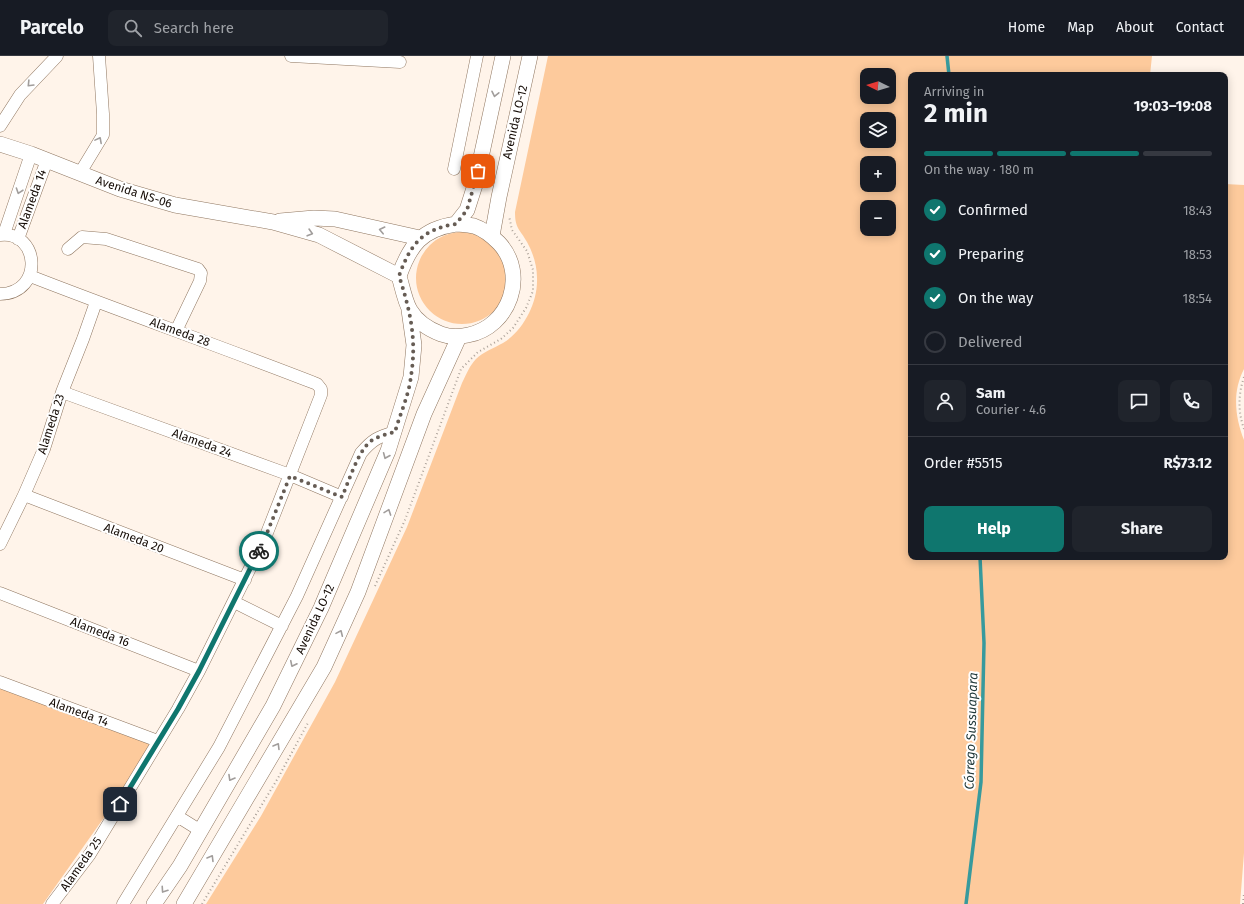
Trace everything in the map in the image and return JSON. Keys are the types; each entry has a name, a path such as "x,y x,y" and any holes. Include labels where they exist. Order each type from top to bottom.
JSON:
{"street":[{"path":"0,126 20,95 57,56"},
{"path":"80,173 103,135 99,56"},
{"path":"291,56 400,62"},
{"path":"454,169 477,56"},
{"name":"Avenida LO-12","path":"456,224 467,210 475,184 503,56"},
{"name":"Avenida LO-12","path":"492,236 499,197 530,56"},
{"name":"Avenida NS-06","path":"0,144 31,154 120,189 175,205 273,222 319,235 399,276"},
{"name":"Alameda 14","path":"2,235 31,154"},
{"name":"Alameda 14","path":"18,239 47,160"},
{"name":"Avenida NS-06","path":"273,222 314,218 335,219 420,238"},
{"path":"456,224 475,226 492,236 504,248 511,264 513,281 511,298 503,313 491,325 476,333 459,336 444,335 430,330 419,321 410,310 399,276 410,249 420,238 443,226 456,224"},
{"path":"0,294 10,293 19,289 30,276 32,264 30,254 25,245 18,239 2,235"},
{"path":"68,249 82,237 106,239 198,269 201,273 200,281 176,331"},
{"name":"Alameda 28","path":"30,276 317,384 321,388 321,395"},
{"name":"Alameda 23","path":"0,544 24,496 44,449 62,392 96,302"},
{"name":"Avenida LO-12","path":"154,904 180,866 273,706 321,608 395,432 411,377 414,345 410,310"},
{"path":"184,904 324,667 358,592 424,414 459,336"},
{"name":"Alameda 24","path":"62,392 290,476 342,497"},
{"name":"Alameda 25","path":"52,904 90,854 178,709 199,671 265,538 321,395"},
{"path":"123,904 219,747 298,596 362,453 371,442 395,432"},
{"name":"Alameda 20","path":"24,496 245,580"},
{"name":"Alameda 16","path":"0,593 199,671"},
{"path":"234,602 282,626"},
{"name":"Alameda 14","path":"0,682 158,741"},
{"path":"177,816 201,831"}],"path":[{"path":"1244,377 1239,395 1240,418 1244,429"},
{"path":"1243,904 1244,894"}],"shaded area":[{"path":"548,56 1152,56 1150,72 908,72 908,560 1228,560 1228,184 1244,185 1244,369 1240,378 1236,396 1237,413 1244,440 1244,853 1240,904 206,904 261,816 335,682 407,527 468,370 474,361 485,352 511,337 528,315 537,287 536,268 531,250 517,226 515,212"},
{"path":"453,232 471,232 488,239 501,252 508,269 508,287 501,304 488,317 471,324 453,324 436,317 423,304 416,287 416,269 423,252 436,239"},
{"path":"0,682 158,741 43,904 0,904"}],"waterway":[{"name":"Córrego Sussuapara","path":"947,56 949,72"},
{"name":"Córrego Sussuapara","path":"966,904 981,782 984,643 980,560"}],"way so far":[{"path":"259,551 290,476 342,497 362,453 371,442 395,432 411,377 414,345 410,310 399,276 410,249 420,238 443,226 456,224 467,210 478,171"}],"route":[{"path":"120,804 178,709 199,671 259,551"}]}
